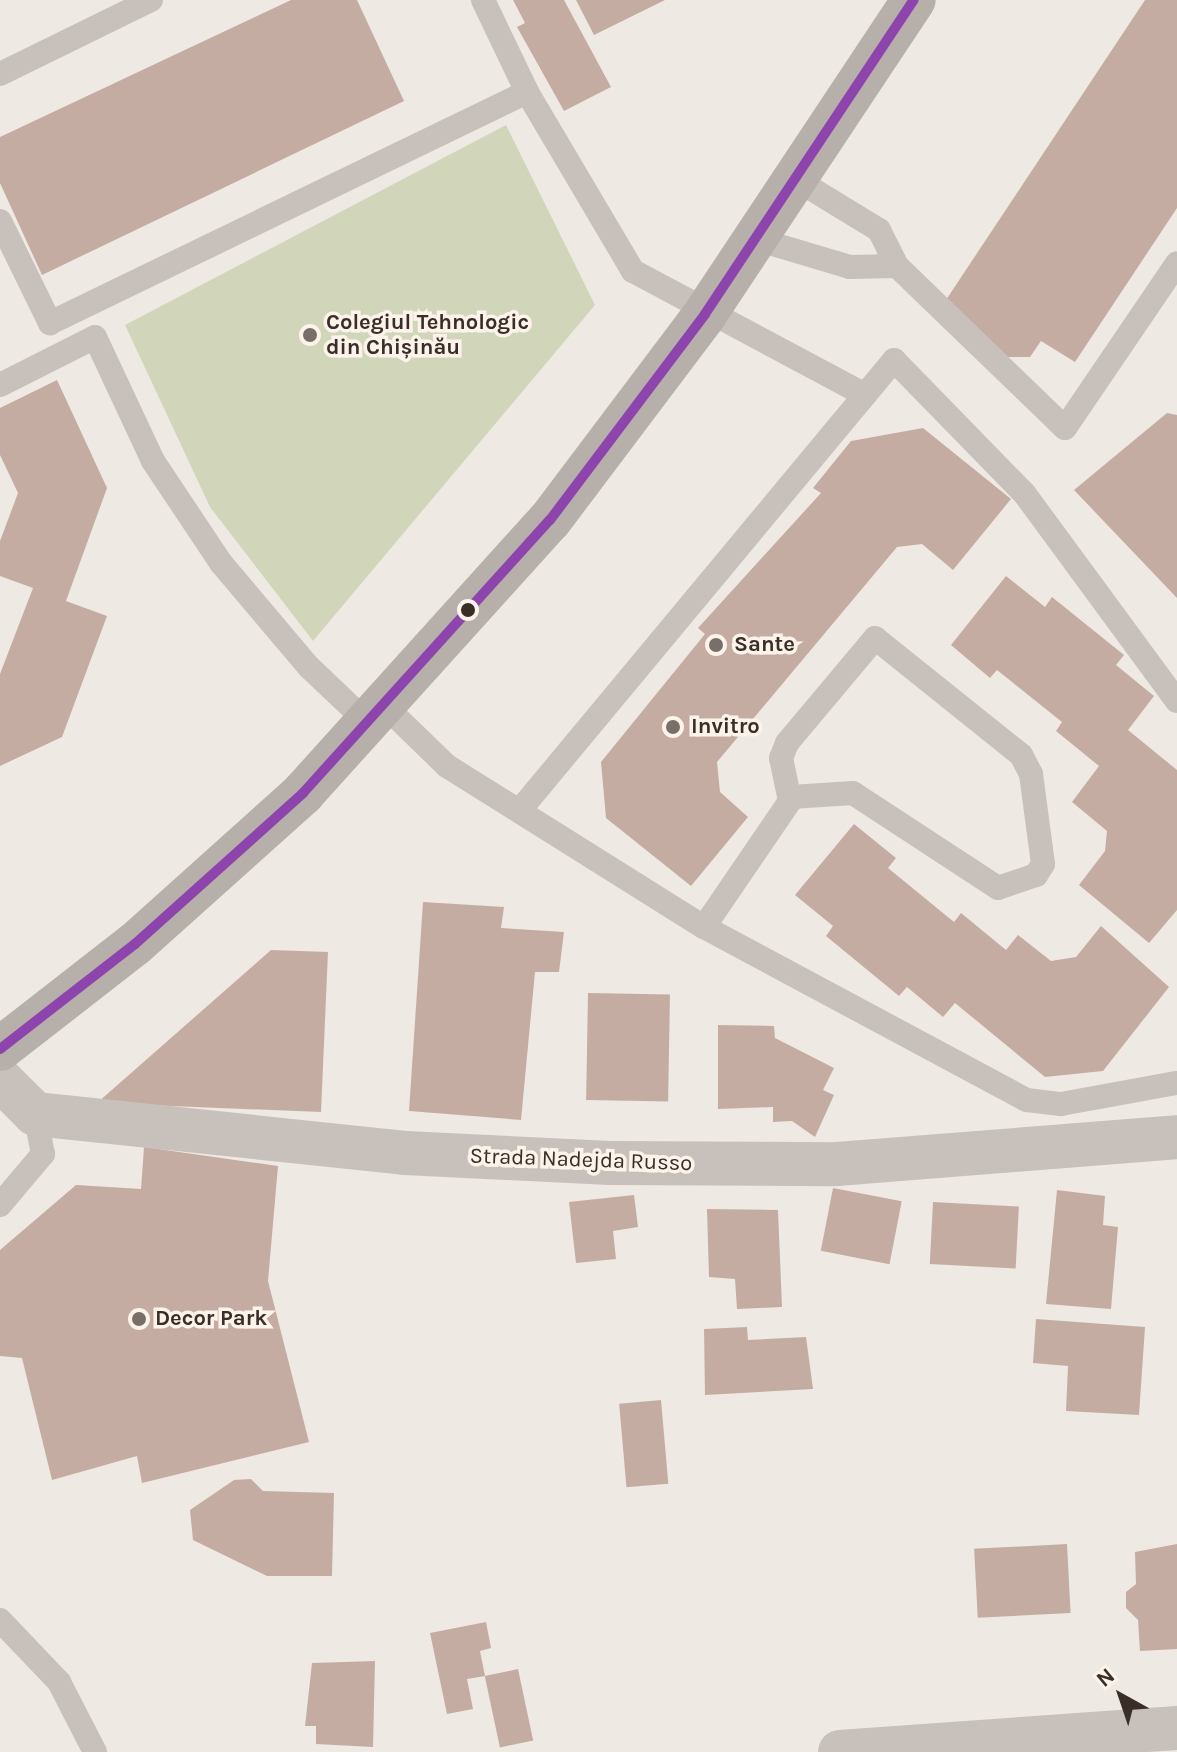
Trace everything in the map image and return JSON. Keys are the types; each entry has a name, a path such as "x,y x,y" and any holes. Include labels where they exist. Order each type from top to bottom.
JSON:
{"main road":[{"path":"0,1049 135,944 377,715 550,520 705,314 914,0"}],"street":[{"path":"0,1079 35,1114"},
{"name":"Strada Nadejda Russo","path":"35,1114 405,1153 610,1163 837,1164 1177,1137"},
{"path":"840,1752 1177,1728"}],"lane":[{"path":"0,74 151,0"},
{"path":"483,0 527,92 633,271 705,314 865,395"},
{"path":"0,221 50,323 527,92"},
{"path":"797,180 879,230 897,266 1065,428 1177,263"},
{"path":"756,239 850,267 897,266"},
{"path":"0,385 95,337 153,461 221,563 309,667 447,766 704,927 1027,1100 1061,1104 1177,1083"},
{"path":"520,810 894,360 1024,493 1177,701"},
{"path":"704,927 791,797 781,758 787,743 879,638 1021,755 1031,774 1043,864 1036,875 998,888 853,793 791,797"},
{"path":"0,1205 43,1154 35,1114"},
{"path":"0,1620 59,1682 95,1752"}],"green space":[{"path":"506,125 595,305 313,641 210,507 125,325"}],"building":[{"path":"291,0 357,0 404,101 42,275 0,183 0,137"},
{"path":"513,0 564,0 611,87 564,111 517,27 525,23"},
{"path":"576,0 665,0 594,35"},
{"path":"1145,0 1177,0 1177,208 1075,362 1041,341 1030,357 1008,357 938,312"},
{"path":"57,380 107,488 66,601 107,616 62,737 0,766 0,674 33,588 0,576 0,541 18,493 0,455 0,408"},
{"path":"1167,413 1177,415 1177,598 1074,490"},
{"path":"923,428 1011,499 953,570 922,544 897,547 717,762 720,792 748,817 691,886 606,818 601,762 705,634 698,628 821,493 813,488 851,441"},
{"path":"1006,576 1045,607 1052,597 1124,655 1116,665 1154,696 1128,730 1177,770 1177,910 1149,943 1079,885 1105,851 1107,831 1072,802 1099,766 1056,731 1062,722 997,670 990,678 951,645"},
{"path":"854,824 896,858 888,868 954,922 961,913 1006,950 1018,935 1051,961 1076,957 1101,926 1169,987 1103,1071 1045,1077 955,1003 943,1017 907,987 899,996 826,936 833,926 795,895"},
{"path":"423,902 504,907 501,928 564,932 559,972 535,972 521,1120 409,1111"},
{"path":"271,950 328,952 321,1112 97,1103"},
{"path":"588,993 670,994 668,1101 586,1100"},
{"path":"718,1025 774,1026 775,1038 834,1068 823,1090 834,1095 815,1137 792,1121 773,1122 773,1107 718,1109"},
{"name":"Decor Park","path":"144,1147 278,1166 268,1281 309,1442 142,1483 137,1456 52,1480 22,1358 0,1356 0,1250 76,1185 141,1189"},
{"path":"833,1188 902,1201 890,1264 821,1251"},
{"path":"1057,1190 1105,1196 1103,1225 1118,1227 1111,1309 1046,1304"},
{"path":"634,1195 638,1227 613,1231 616,1259 576,1263 569,1202"},
{"path":"933,1202 1019,1207 1016,1268 930,1264"},
{"path":"707,1209 778,1210 782,1307 737,1309 735,1279 709,1277"},
{"path":"1036,1319 1145,1327 1139,1415 1066,1411 1068,1366 1033,1363"},
{"path":"747,1327 748,1340 806,1337 813,1389 705,1395 704,1329"},
{"path":"661,1400 668,1484 626,1487 619,1404"},
{"path":"251,1479 263,1491 334,1493 332,1576 267,1576 193,1540 190,1510 234,1480"},
{"path":"1067,1544 1071,1613 978,1618 974,1549"},
{"path":"1177,1544 1177,1649 1140,1651 1138,1620 1126,1608 1126,1592 1136,1584 1135,1552"},
{"path":"486,1622 491,1648 480,1651 485,1676 467,1679 473,1709 447,1714 430,1633"},
{"path":"375,1661 373,1747 316,1744 316,1726 305,1726 312,1663"},
{"path":"518,1669 533,1740 500,1747 485,1676"}],"transit line":[{"path":"0,1049 135,944 303,793 550,520 705,314 914,0"}],"place":[{"name":"Colegiul Tehnologic din Chișinău","path":"310,335"},
{"name":"Sante","path":"716,645"},
{"name":"Invitro","path":"673,727"},
{"name":"Decor Park","path":"139,1319"}]}
